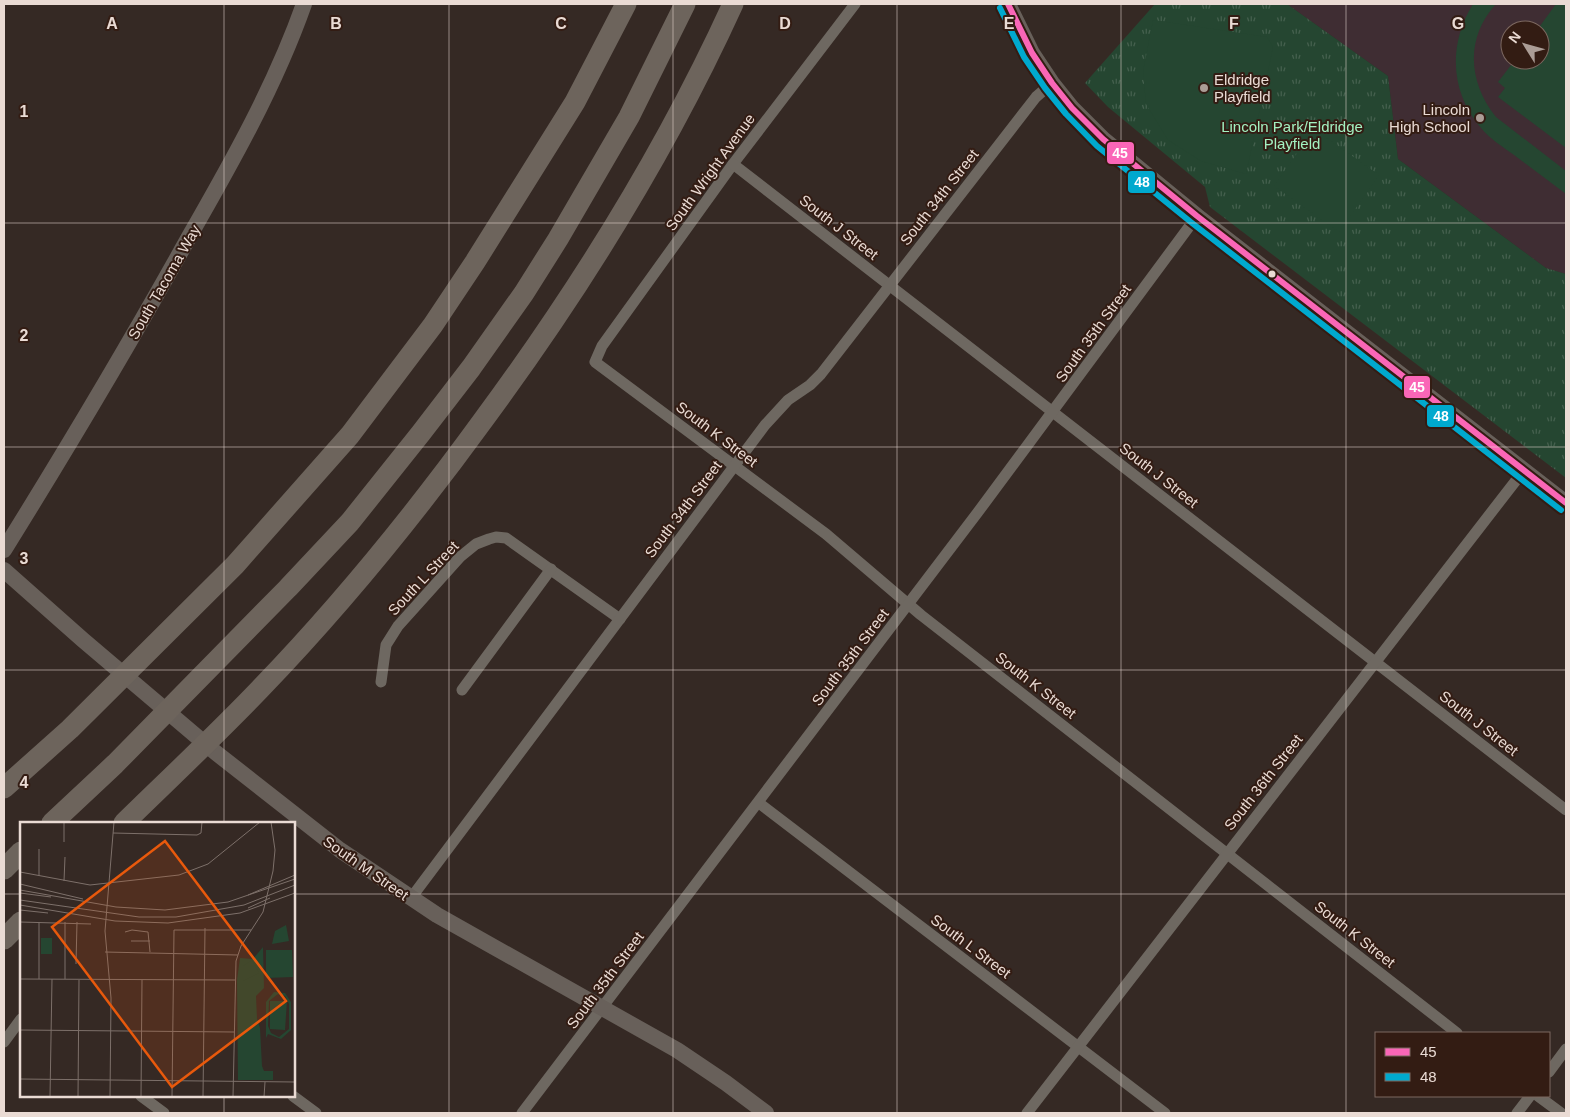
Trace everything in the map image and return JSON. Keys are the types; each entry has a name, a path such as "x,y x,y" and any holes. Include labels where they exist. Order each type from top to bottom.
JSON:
{"highway":[{"path":"4,788 70,729 235,565 350,435 433,325 475,262 575,102 626,4"},
{"path":"53,822 115,764 222,656 350,522 471,368 524,293 588,188 628,117 684,4"},
{"path":"125,822 260,690 338,604 444,473 529,357 574,291 647,172 684,105 733,4"},
{"path":"4,774 53,744"},
{"path":"4,869 20,853"},
{"path":"4,939 20,923"}],"main road":[{"name":"South Tacoma Way","path":"4,550 140,324 224,176 278,70 304,4"},
{"path":"1008,4 1032,53 1052,83 1072,108 1103,139 1197,216 1566,503"},
{"name":"South M Street","path":"4,570 83,640 251,782 340,850 410,898 457,927 649,1033 698,1064 766,1113"}],"street":[{"name":"South Wright Avenue","path":"595,362 602,346 732,164 855,4"},
{"name":"South 34th Street","path":"410,898 778,410 821,374 1036,97 1052,83"},
{"name":"South J Street","path":"732,164 1566,810"},
{"name":"South 35th Street","path":"522,1113 1053,413 1197,216"},
{"name":"South K Street","path":"595,362 826,534 908,604 1456,1032"},
{"name":"South 36th Street","path":"1026,1113 1524,470"},
{"name":"South L Street","path":"381,682 386,645 398,626 460,557 476,544 496,537 506,538 620,619"},
{"path":"462,690 551,569"},
{"name":"South L Street","path":"759,803 1165,1113"},
{"path":"4,1042 20,1020"},
{"path":"1550,1071 1566,1050"},
{"path":"142,1097 164,1113"},
{"path":"294,1097 316,1113"},
{"path":"1517,1113 1529,1097"},
{"path":"1539,1097 1560,1113"}],"shaded area":[{"name":"Lincoln High School","path":"1287,4 1566,4 1566,274 1546,268 1398,159 1388,76"}],"green space":[{"name":"Lincoln Park/Eldridge Playfield","path":"1155,4 1287,4 1388,76 1398,159 1546,268 1566,274 1566,478 1210,207 1205,187 1108,107 1085,83"},
{"path":"1473,4 1496,4 1486,17 1475,45 1474,60 1480,89 1496,117 1566,171 1566,194 1488,136 1471,114 1463,99 1458,83 1456,51 1459,35"},
{"path":"1556,4 1566,4 1566,148 1498,97 1505,88 1498,82 1507,70 1550,70 1550,20 1544,20"},
{"name":"Eldridge Playfield","path":"1153,20 1267,37 1273,47 1246,174 1201,161 1168,140 1146,104 1143,72"},
{"path":"1314,129 1379,175 1339,232 1274,186"}],"transit line":[{"name":"45","path":"1008,4 1032,53 1052,83 1072,108 1103,139 1197,216 1566,503"},
{"name":"48","path":"1000,8 1024,57 1045,88 1066,114 1097,146 1192,223 1561,510"}],"place":[{"name":"Eldridge Playfield","path":"1204,88"},
{"name":"Lincoln High School","path":"1480,118"}]}
